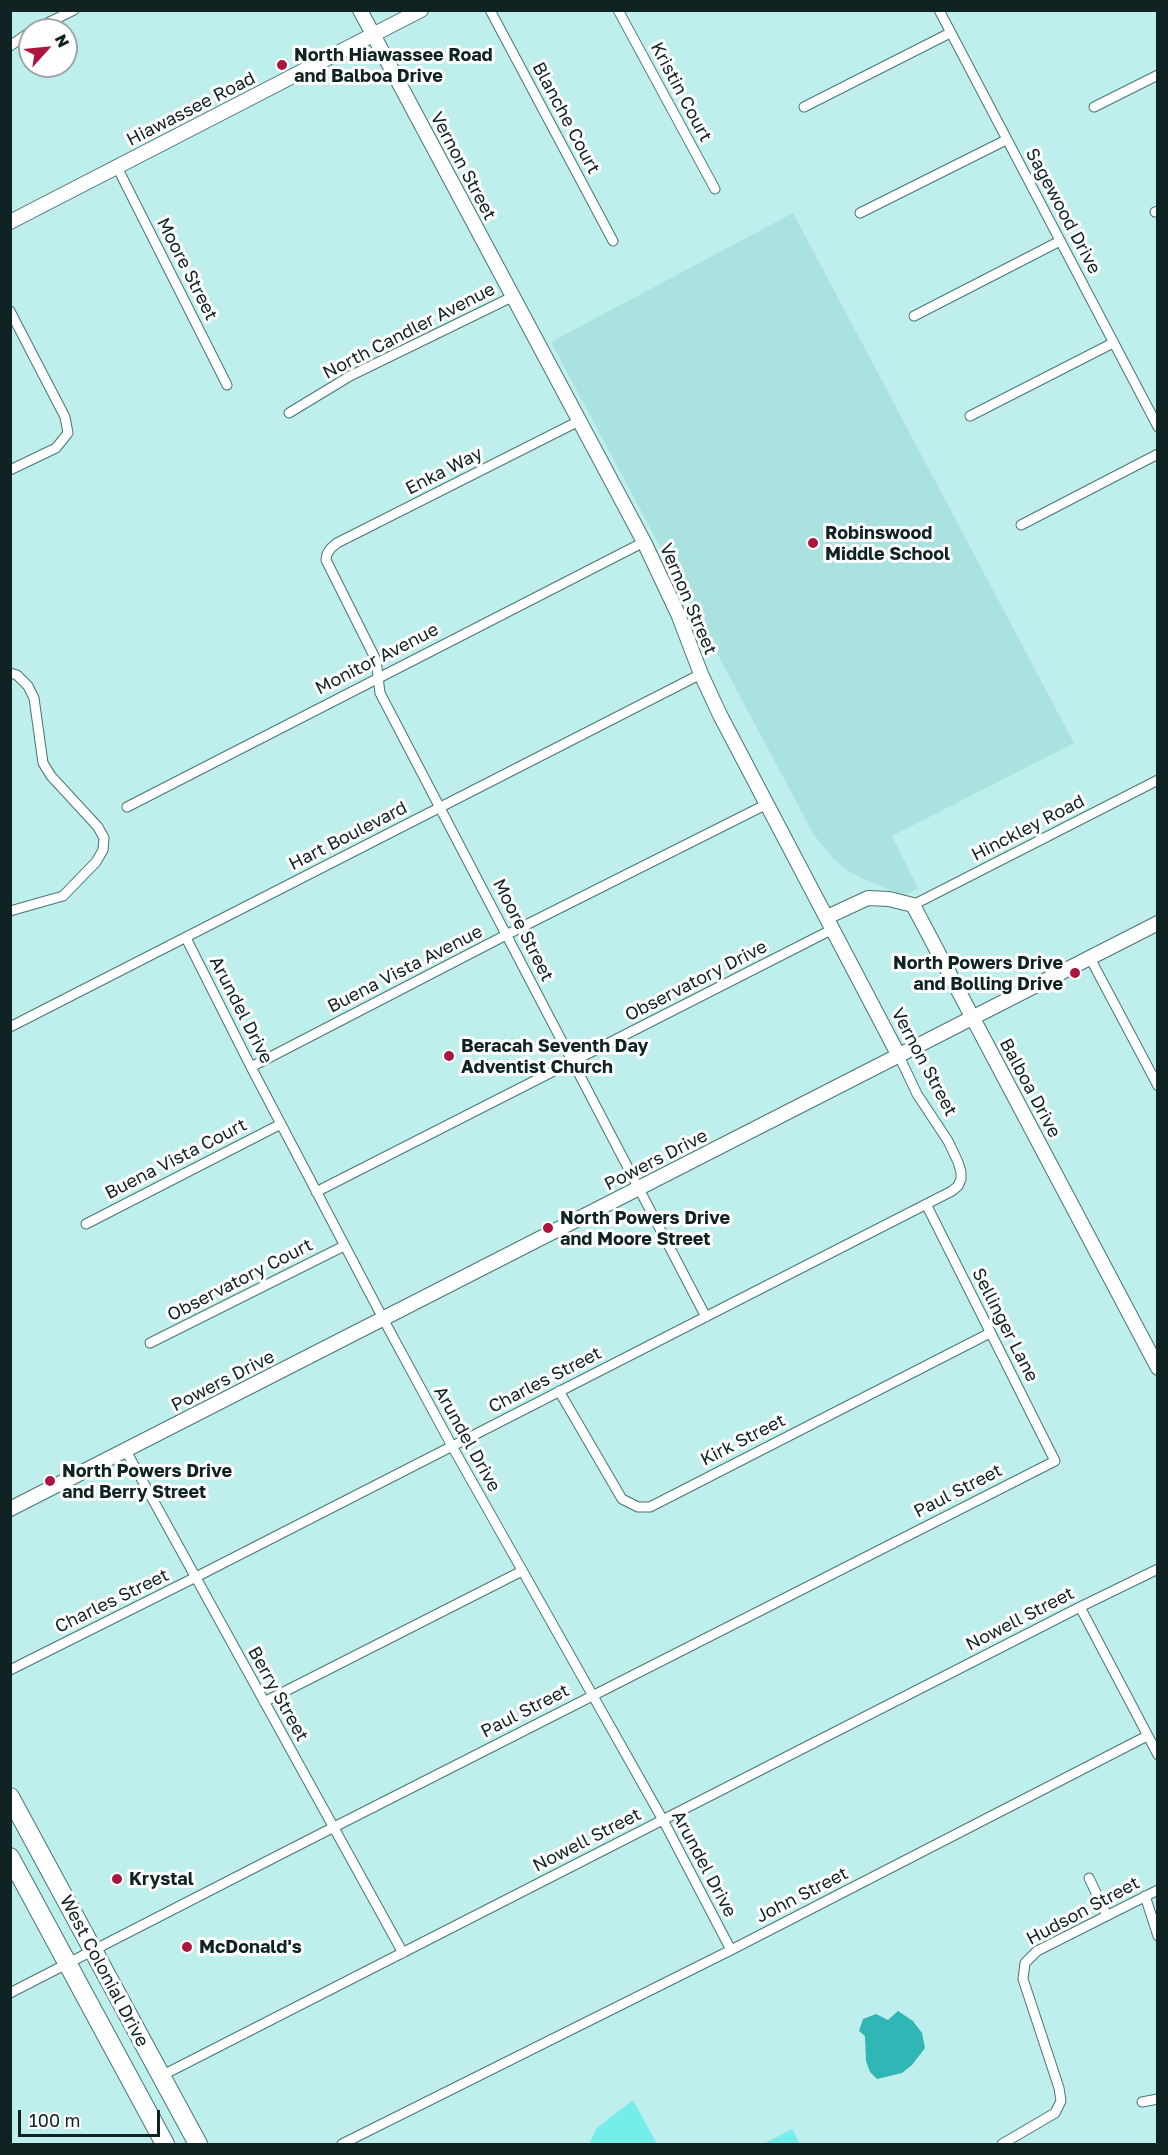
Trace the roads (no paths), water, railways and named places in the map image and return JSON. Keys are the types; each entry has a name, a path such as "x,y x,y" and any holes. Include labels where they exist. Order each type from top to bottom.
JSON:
{"highway":[{"name":"West Colonial Drive","path":"10,1797 198,2145"},
{"name":"West Colonial Drive","path":"10,1857 165,2142"}],"street":[{"path":"58,18 74,10"},
{"path":"360,10 372,35"},
{"name":"Hiawassee Road","path":"10,222 421,10"},
{"name":"Blanche Court","path":"490,10 613,241"},
{"name":"Kristin Court","path":"618,10 715,189"},
{"name":"Sagewood Drive","path":"939,10 1158,427"},
{"path":"804,107 950,33"},
{"name":"Vernon Street","path":"372,35 644,542 678,614 701,674 724,724 830,923 917,1094 948,1141 958,1162 961,1179"},
{"path":"1094,107 1158,75"},
{"path":"860,213 1006,140"},
{"name":"Moore Street","path":"117,167 227,385"},
{"path":"914,316 1060,242"},
{"name":"North Candler Avenue","path":"289,413 350,376 512,297"},
{"path":"10,311 65,417 68,433 56,448 10,470"},
{"path":"970,416 1113,343"},
{"name":"Enka Way","path":"327,554 337,543 579,421"},
{"path":"1021,525 1158,454"},
{"name":"Monitor Avenue","path":"127,807 644,542"},
{"name":"Moore Street","path":"327,554 328,567 376,660 380,693 705,1317"},
{"path":"10,673 17,675 28,686 34,698 43,763 51,776 98,827 104,838 103,850 96,862 63,896 10,911"},
{"name":"Hart Boulevard","path":"10,1027 701,674"},
{"name":"Hinckley Road","path":"913,906 1158,780"},
{"name":"Buena Vista Avenue","path":"251,1067 506,935 767,804"},
{"path":"830,923 868,898 889,899 913,906"},
{"name":"Balboa Drive","path":"913,906 1158,1368"},
{"name":"Observatory Drive","path":"316,1192 572,1062 830,923"},
{"name":"Powers Drive","path":"10,1509 1158,923"},
{"name":"Arundel Drive","path":"186,938 383,1320 663,1820 731,1950"},
{"path":"1089,958 1155,1075 1158,1086"},
{"name":"Buena Vista Court","path":"87,1224 281,1124"},
{"name":"Charles Street","path":"10,1670 952,1191 961,1179"},
{"name":"Sellinger Lane","path":"926,1204 1055,1461"},
{"name":"Observatory Court","path":"150,1343 344,1246"},
{"name":"Kirk Street","path":"559,1391 622,1499 638,1507 650,1507 990,1333"},
{"name":"Berry Street","path":"126,1451 194,1578 403,1953"},
{"name":"Paul Street","path":"10,1993 332,1827 1055,1461"},
{"name":"Nowell Street","path":"160,2076 1158,1569"},
{"path":"264,1702 522,1571"},
{"path":"1080,1607 1158,1755"},
{"name":"John Street","path":"342,2145 731,1950 1147,1736"},
{"path":"1089,1878 1107,1916"},
{"name":"Hudson Street","path":"1002,2145 1055,2113 1061,2100 1023,1979 1025,1963 1031,1954 1158,1890"},
{"path":"1145,1896 1158,1936"},
{"path":"1142,2102 1158,2098"}],"place":[{"name":"North Hiawassee Road and Balboa Drive","path":"282,65"},
{"name":"Robinswood Middle School","path":"813,543"},
{"name":"North Powers Drive and Bolling Drive","path":"1075,973"},
{"name":"Beracah Seventh Day Adventist Church","path":"449,1056"},
{"name":"North Powers Drive and Moore Street","path":"548,1228"},
{"name":"North Powers Drive and Berry Street","path":"50,1481"},
{"name":"Krystal","path":"117,1879"},
{"name":"McDonald's","path":"187,1947"}]}
